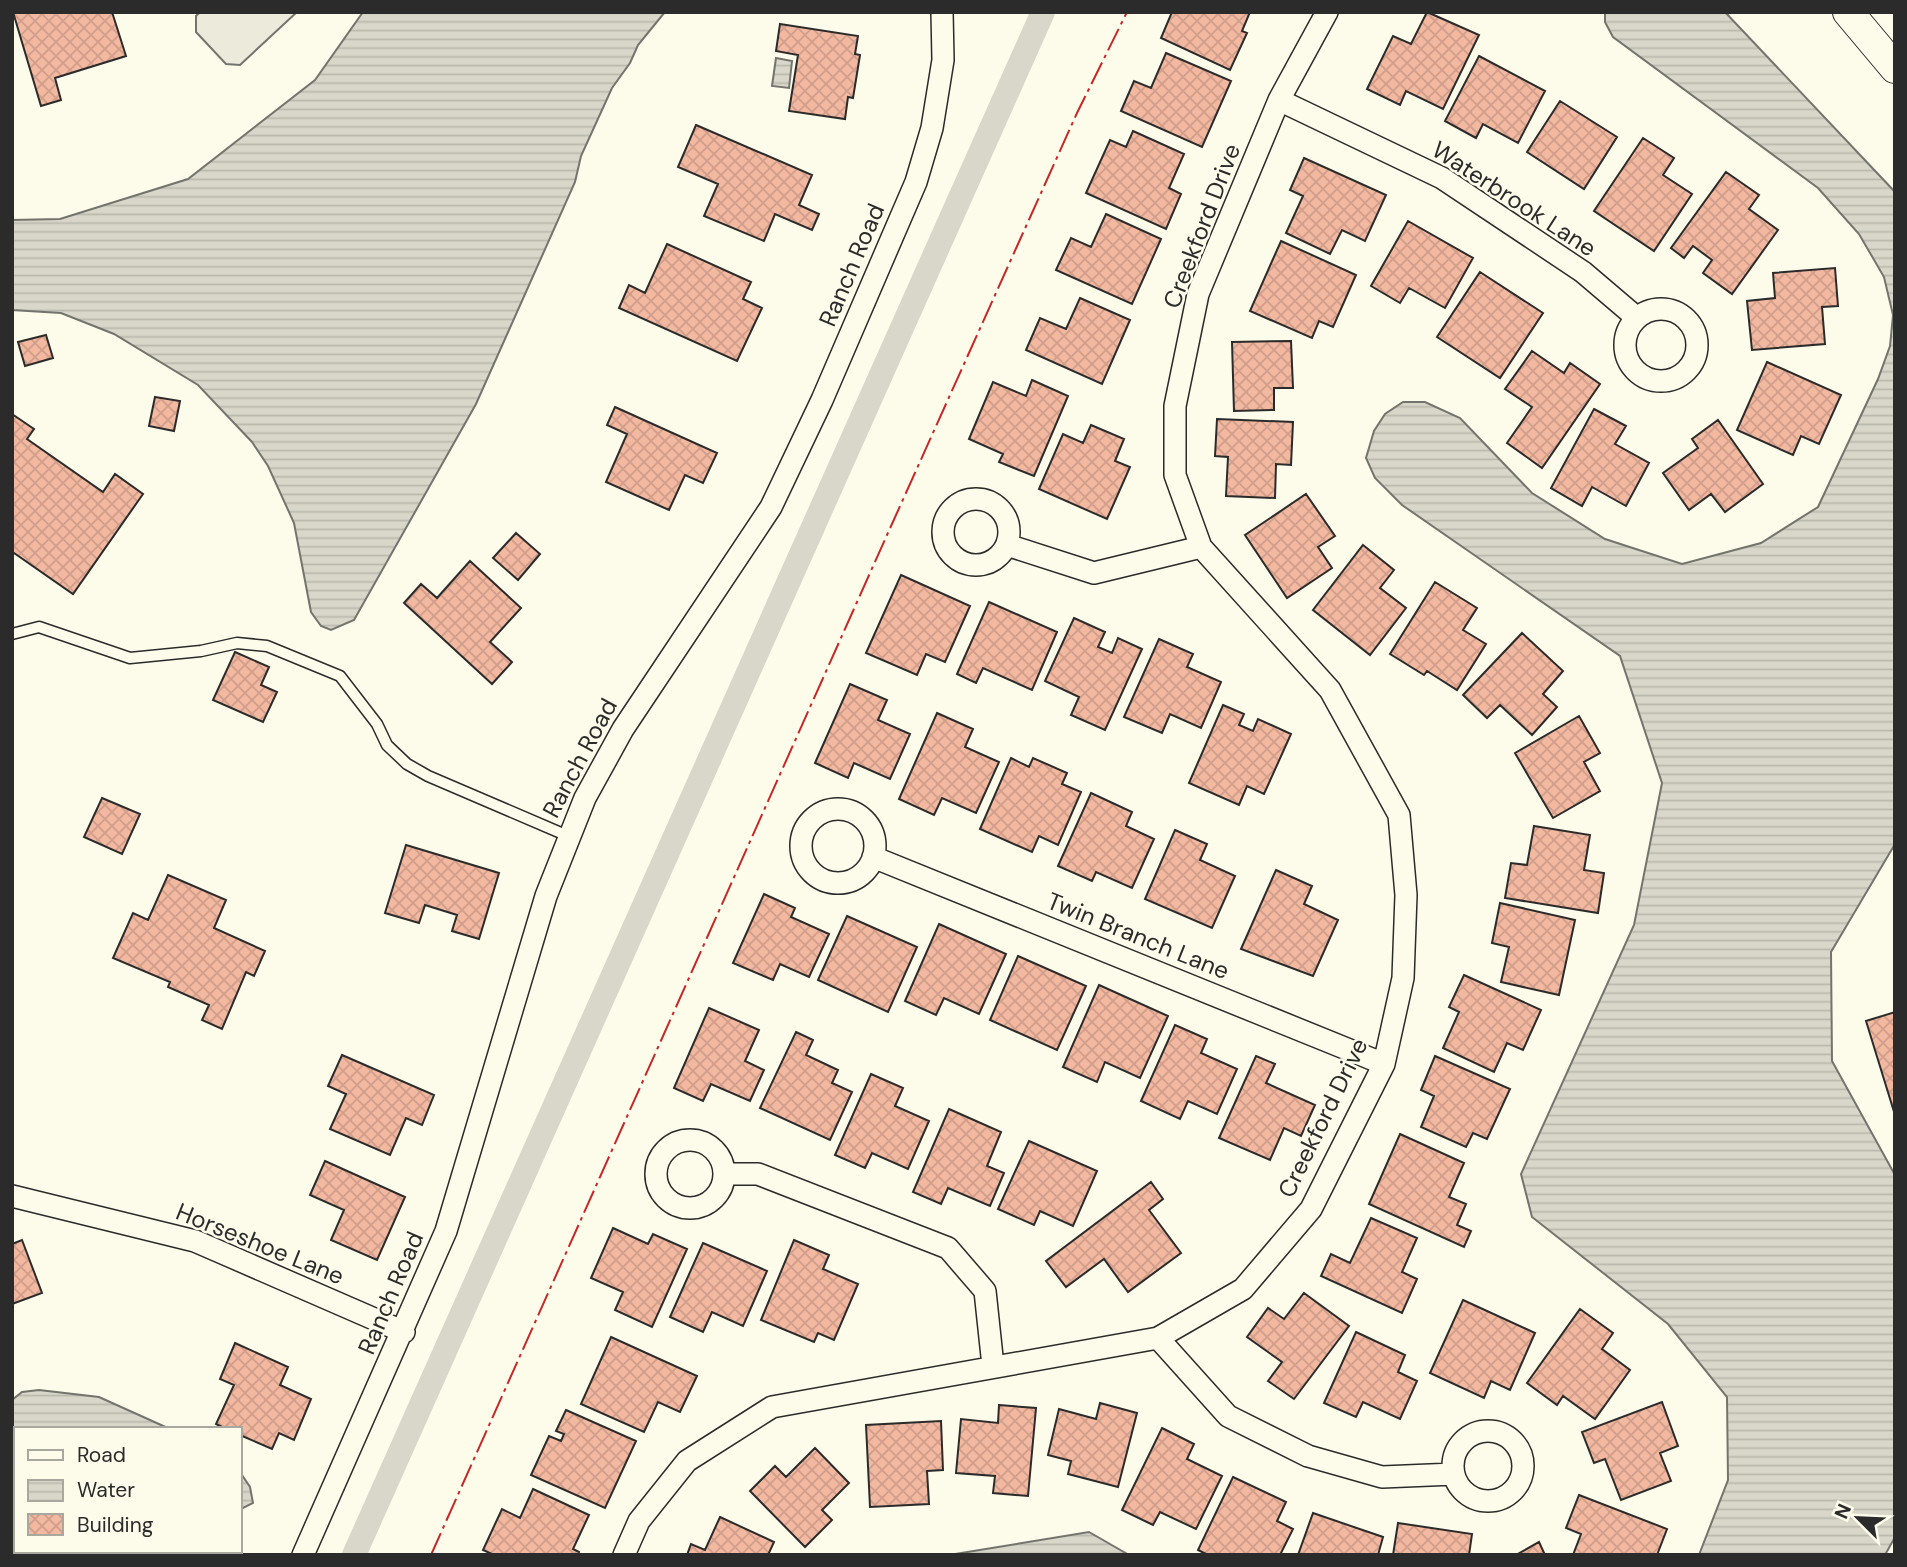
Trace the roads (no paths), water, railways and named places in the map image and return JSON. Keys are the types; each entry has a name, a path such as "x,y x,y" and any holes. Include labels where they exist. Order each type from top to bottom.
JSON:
{"main road":[{"path":"1848,12 1895,68"}],"street":[{"name":"Ranch Road","path":"303,1555 404,1332 446,1231 546,896 568,836 600,768 623,729 771,507 792,468 916,182 932,128 943,60 943,12"},
{"name":"Creekford Drive","path":"624,1555 639,1521 687,1461 772,1407 1158,1338 1243,1289 1311,1209 1384,1064 1404,978 1406,895 1399,814 1330,690 1200,547 1175,475 1175,406 1198,294 1279,100 1328,12"},
{"name":"Waterbrook Lane","path":"1279,100 1442,178 1583,272 1637,318"},
{"path":"1007,545 1094,573 1200,547"},
{"name":"Twin Branch Lane","path":"873,857 1384,1064"},
{"path":"724,1174 758,1174 948,1248 985,1291 993,1366"},
{"name":"Horseshoe Lane","path":"12,1196 195,1241 404,1332"},
{"path":"1158,1338 1228,1416 1308,1456 1382,1477 1454,1474"}],"lane":[{"path":"12,634 39,627 130,658 201,651 237,643 267,646 340,676 377,724 387,745 407,764 428,776 568,836"}],"water":[{"path":"363,12 665,12 638,45 630,63 612,88 581,156 575,182 476,404 354,620 331,630 321,626 311,612 294,523 268,466 252,442 198,385 114,334 61,313 12,310 12,220 60,219 188,179 315,80"},
{"path":"1605,12 1725,12 1895,192 1895,844 1831,952 1832,1061 1895,1175 1895,1537 1885,1555 1699,1555 1728,1480 1727,1397 1668,1324 1532,1217 1521,1174 1634,925 1662,783 1620,656 1402,505 1375,478 1366,458 1374,431 1385,414 1403,402 1425,402 1460,418 1532,493 1605,539 1682,564 1761,543 1818,507 1878,379 1890,346 1893,315 1884,277 1859,234 1818,188 1613,37 1605,22"},
{"path":"776,58 792,61 789,88 772,86"},
{"path":"39,1390 99,1397 166,1427 14,1427 12,1468 12,1400 22,1392"},
{"path":"242,1475 250,1487 253,1503 242,1508"},
{"path":"1089,1532 1129,1555 949,1555"}],"waterway":[{"path":"354,1555 1043,12"}]}
